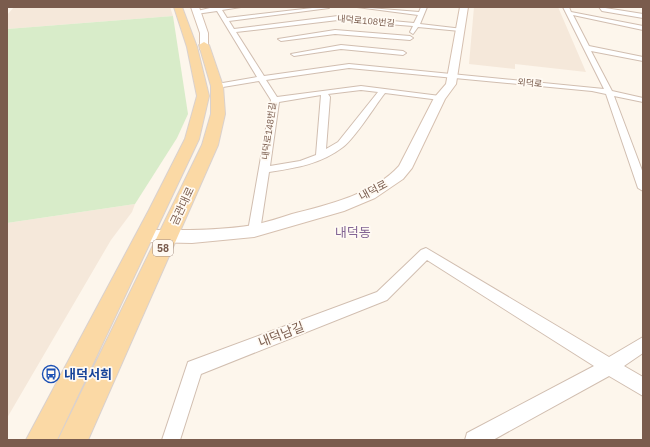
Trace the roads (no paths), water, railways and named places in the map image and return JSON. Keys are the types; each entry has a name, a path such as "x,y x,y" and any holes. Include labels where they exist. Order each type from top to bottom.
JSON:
{"main road":[{"path":"178,7 210,91"},
{"name":"금관대로","path":"41,440 210,144 218,114 210,91 206,71 183,7"},
{"name":"금관대로","path":"73,440 156,237 158,210 192,139 210,91 205,48 194,9"}],"street":[{"path":"194,9 238,7"},
{"path":"226,20 325,7 338,18"},
{"path":"360,7 389,9 421,14"},
{"path":"404,53 424,7"},
{"name":"내덕로","path":"156,237 254,231 338,207 369,194 398,176 405,168 440,98 451,84 464,7"},
{"path":"602,7 643,16"},
{"name":"내덕로148번길","path":"218,8 275,100 254,231"},
{"path":"568,10 643,28 643,21"},
{"path":"568,10 609,92 643,188"},
{"name":"내덕로108번길","path":"233,31 338,18 460,29"},
{"path":"269,27 294,54 349,66 404,53"},
{"name":"내덕로108번길","path":"294,54 335,32 404,53"},
{"path":"210,91 260,78 294,54 341,47 404,53"},
{"path":"587,48 643,59"},
{"name":"외덕로","path":"404,53 452,77 592,88 643,100"},
{"path":"275,100 346,89 384,91 440,98"},
{"path":"263,170 302,164 322,157 341,144 384,91"},
{"path":"322,157 326,103 324,93"},
{"name":"내덕남길","path":"171,440 194,368 382,296 426,253 609,367"},
{"path":"474,440 609,367 643,344"},
{"path":"609,367 643,387"}],"place":[{"name":"내덕서희","path":"51,374"}],"district":[{"name":"내덕동","path":"353,232"}]}
